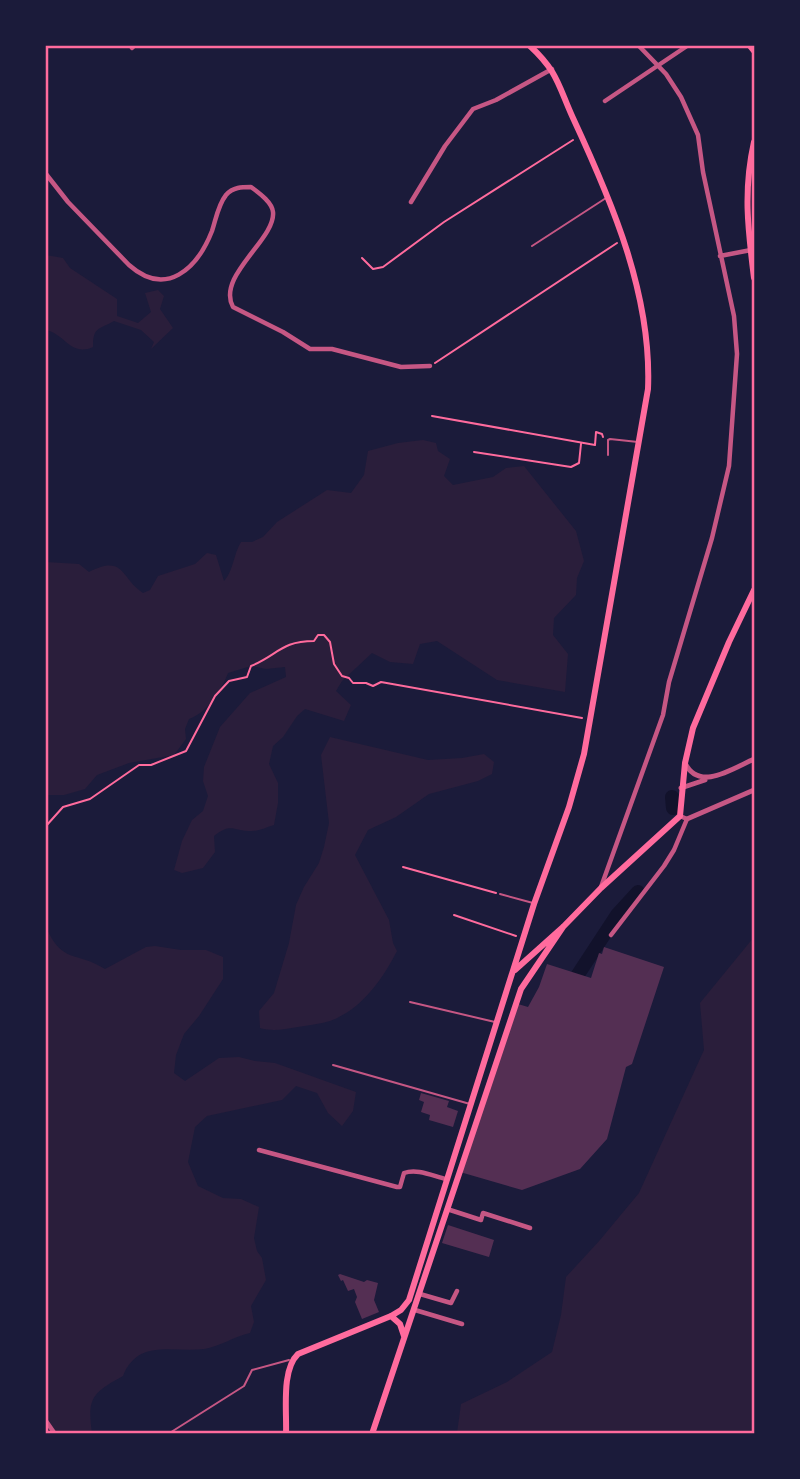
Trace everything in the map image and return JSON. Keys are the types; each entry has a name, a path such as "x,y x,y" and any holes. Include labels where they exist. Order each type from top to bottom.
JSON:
{"main road":[{"path":"286,1433 288,1370 292,1360 298,1354 391,1316 401,1310 409,1300 534,904 569,807 590,720 639,442 648,389 649,354 644,318 624,239 582,134 552,69 530,46"},
{"path":"750,46 754,51"},
{"path":"754,142 746,215 754,278"},
{"path":"513,971 563,927 663,829 683,818 681,788 693,728 754,590"},
{"path":"372,1433 521,989 563,927"},
{"path":"509,986 514,992 521,989"},
{"path":"391,1316 400,1324 404,1336"}],"street":[{"path":"601,888 663,715 669,682 694,605 729,466 737,337 698,135 681,97 658,65 639,46"},
{"path":"605,101 687,46"},
{"path":"411,202 455,130 473,109 496,100 552,69"},
{"path":"46,174 68,202 129,265 139,274 150,278 175,278 187,269 202,251 225,197 237,187 251,187 269,204 273,216 233,282 230,297 233,307 284,332 310,349 332,349 401,367 430,366"},
{"path":"720,256 751,250"},
{"path":"681,788 754,759"},
{"path":"685,763 690,773 696,777 708,778"},
{"path":"611,935 674,850 683,818 754,790"},
{"path":"259,1150 397,1187 400,1187 407,1171 446,1180"},
{"path":"447,1209 481,1220 483,1213 530,1228"},
{"path":"420,1294 452,1303 457,1291"},
{"path":"415,1310 462,1324"},
{"path":"46,1421 54,1433"}],"lane":[{"path":"532,246 607,198"},
{"path":"608,455 610,439 639,442"},
{"path":"500,894 534,904"},
{"path":"410,1002 496,1022"},
{"path":"333,1065 470,1104"},
{"path":"168,1433 244,1386 252,1370 292,1360"}],"path":[{"path":"362,258 373,269 383,267 444,222 582,134"},
{"path":"430,366 624,239"},
{"path":"432,416 594,445 596,432 602,435 608,455"},
{"path":"474,452 570,467 579,463 582,442"},
{"path":"46,826 63,807 90,799 139,765 151,765 186,751 215,696 229,681 247,677 251,666 267,660 274,651 296,641 314,641 318,635 324,635 330,642 334,664 342,676 353,683 373,686 382,682 590,720"},
{"path":"402,867 500,894"},
{"path":"454,915 523,938"}],"shaded area":[{"path":"46,255 63,258 70,268 117,299 117,316 138,323 151,312 145,293 158,290 164,296 160,309 173,328 151,349 154,342 141,330 114,321 95,332 93,347 73,347 46,330"},
{"path":"423,440 436,443 438,451 450,459 444,476 453,485 493,477 506,468 524,466 576,531 584,561 577,578 576,595 554,618 553,635 568,654 565,692 497,680 437,641 420,644 413,664 390,662 372,653 342,681 336,691 351,705 344,721 305,709 273,746 269,764 278,783 274,825 255,831 224,829 214,836 215,852 203,868 182,873 174,870 182,841 192,820 203,811 208,796 203,781 204,767 220,727 250,693 286,677 285,667 266,669 251,666 228,673 213,700 189,719 185,729 186,739 174,755 129,763 97,775 85,789 64,795 46,795 46,562 79,564 89,572 101,567 116,567 143,593 150,590 158,576 195,564 207,553 216,555 224,581 241,542 252,542 263,537 277,522 327,490 351,493 364,475 368,451"},
{"path":"330,737 428,760 484,754 494,762 492,774 478,781 429,794 396,817 368,830 355,855 389,920 397,951 370,992 352,1009 330,1021 279,1030 260,1028 259,1011 274,993 289,943 296,905 319,863 324,847 329,823 321,755"},
{"path":"46,927 52,939 64,952 105,969 146,947 155,946 206,950 223,957 223,979 184,1034 176,1055 174,1073 185,1081 219,1058 239,1057 275,1063 356,1092 353,1111 342,1126 328,1113 317,1093 296,1086 282,1100 207,1116 195,1127 188,1162 198,1186 223,1198 241,1199 259,1207 254,1238 262,1258 266,1280 251,1306 254,1322 250,1333 210,1348 158,1350 138,1356 123,1376 104,1387 94,1398 90,1412 92,1433 46,1433"},
{"path":"754,937 754,1433 457,1433 461,1404 507,1382 552,1352 566,1277 639,1193 704,1050 700,1003"}],"building":[{"path":"604,947 664,967 632,1064 626,1067 607,1139 580,1169 522,1190 460,1172 518,1004 528,1007 547,964 591,978 599,953 602,954"},
{"path":"421,1093 449,1101 447,1107 458,1111 453,1127 429,1120 430,1115 421,1112 424,1102 419,1100"},
{"path":"448,1225 494,1240 489,1257 442,1243"},
{"path":"338,1275 364,1282 367,1280 378,1283 374,1300 379,1312 362,1319 355,1302 357,1297 354,1289 348,1291"}],"waterway":[{"path":"672,797 673,808"},
{"path":"577,976 617,915 638,892"}]}
